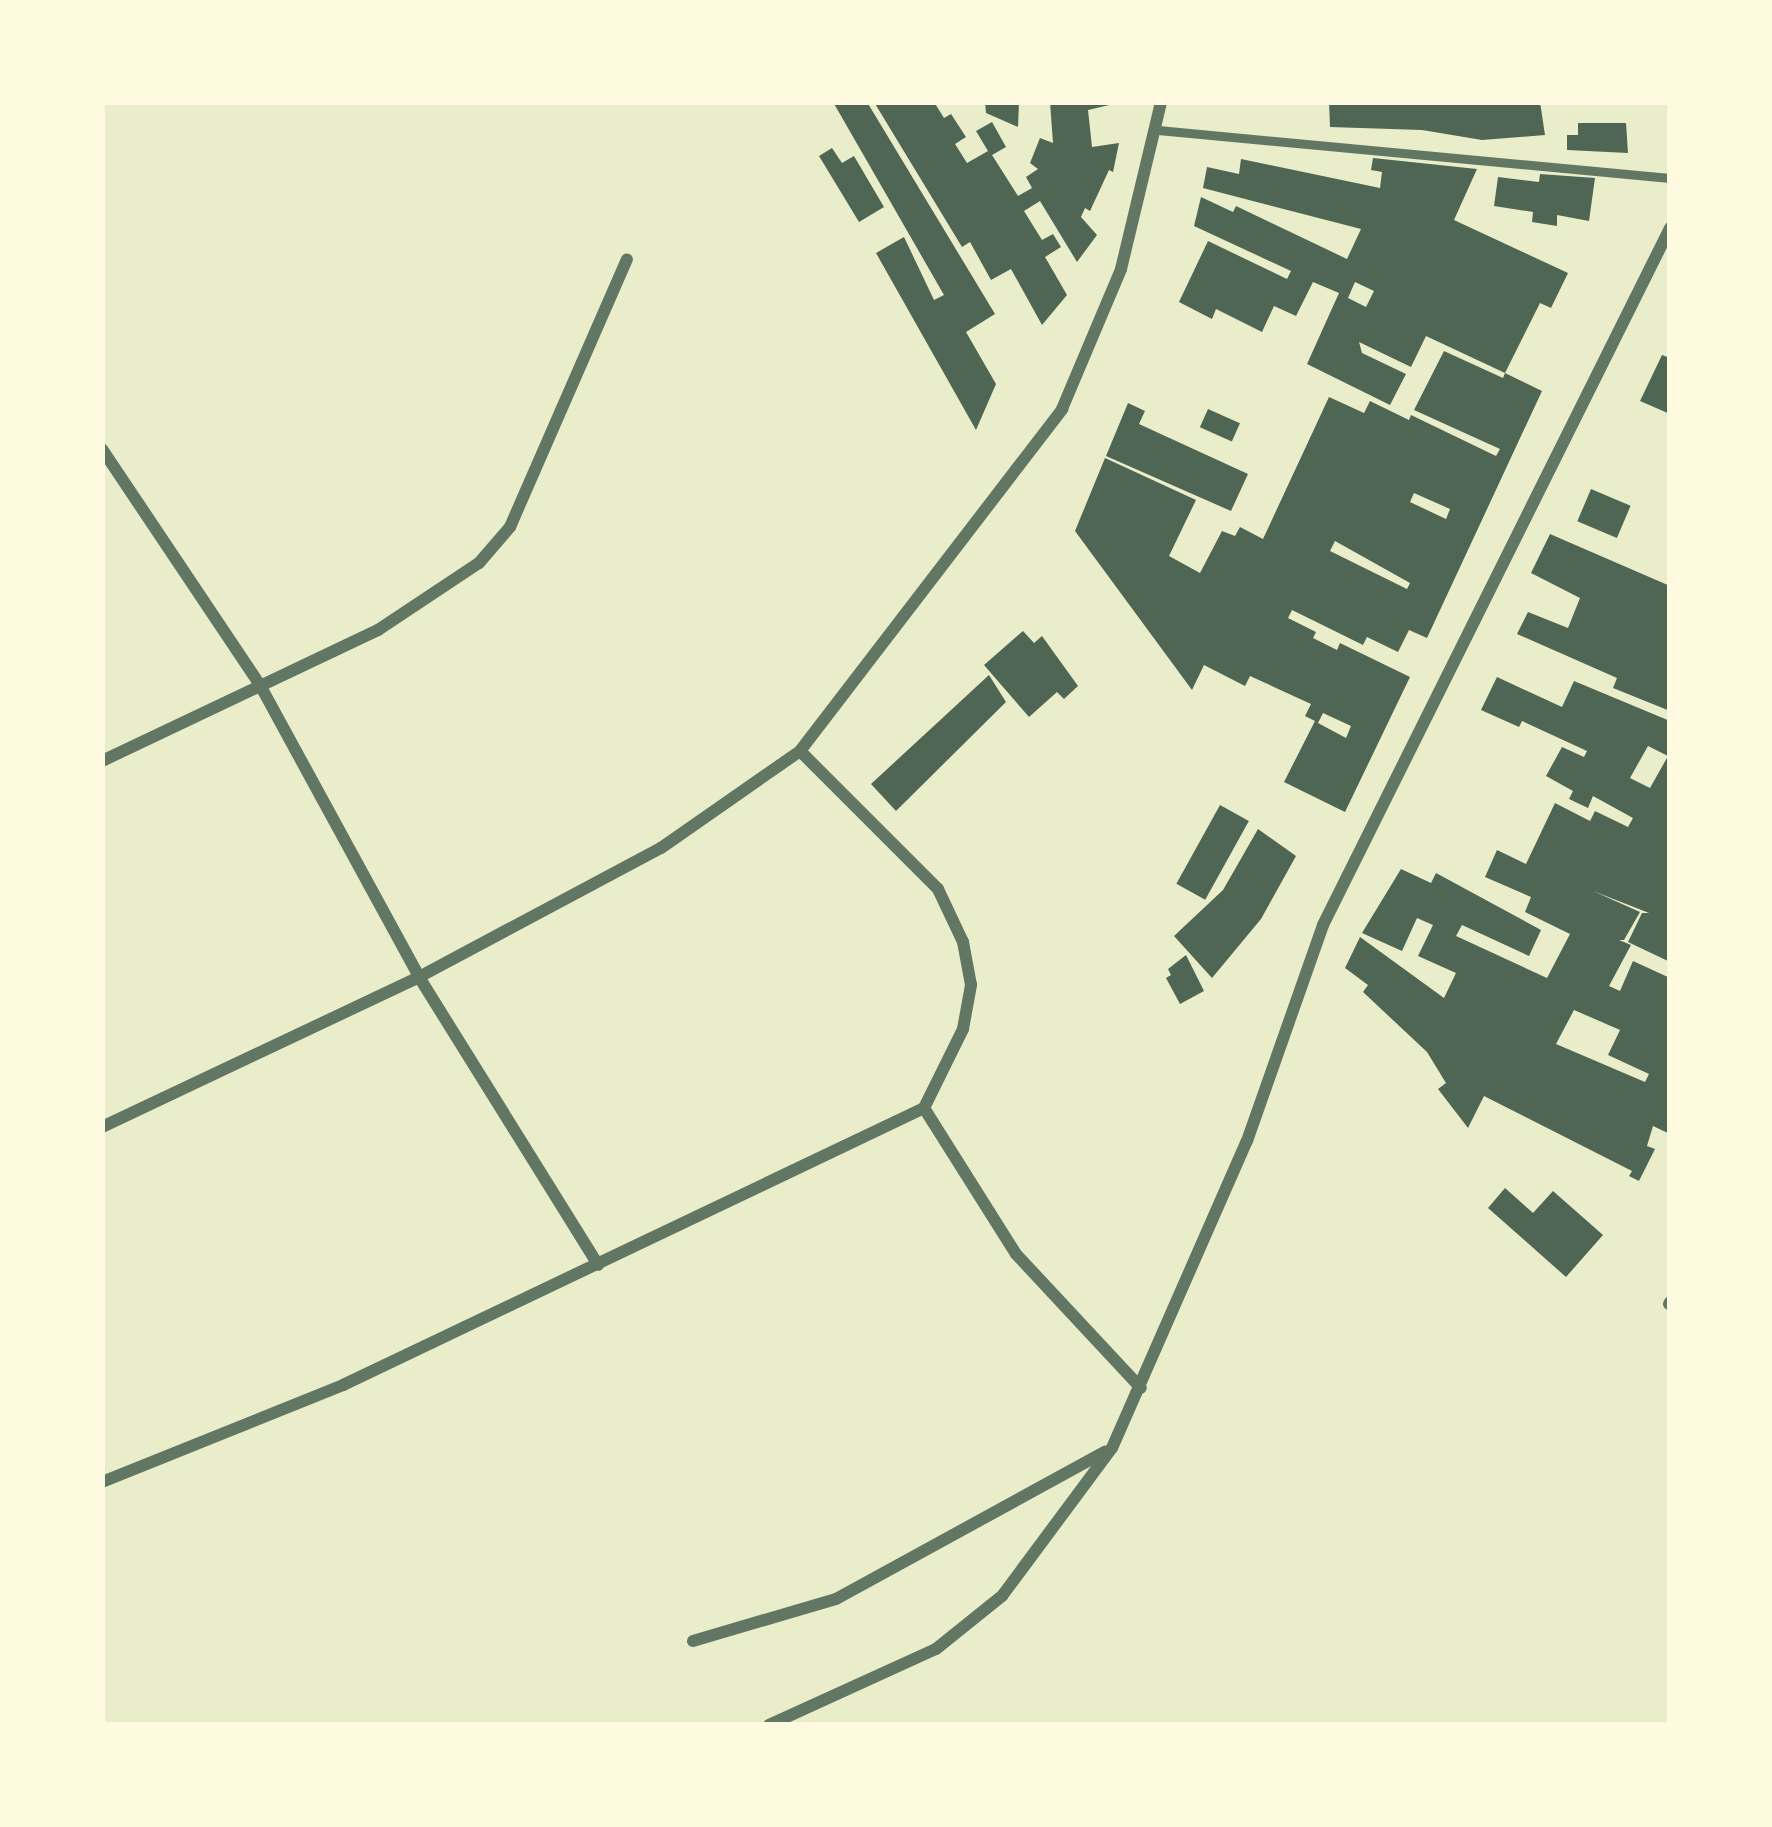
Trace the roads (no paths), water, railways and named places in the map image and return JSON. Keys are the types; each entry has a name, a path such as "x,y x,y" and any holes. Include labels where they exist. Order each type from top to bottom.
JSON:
{"street":[{"path":"102,1127 419,976 661,848 800,751 1062,409 1121,269 1158,130 1161,102"},
{"path":"769,1725 936,1649 969,1623 1002,1596 1112,1448 1247,1141 1323,925 1670,229"},
{"path":"102,761 378,630 479,563 510,526 627,259"},
{"path":"102,448 260,685 419,976 598,1264"},
{"path":"102,1482 343,1385 924,1108 963,1029 971,985 963,942 938,889 800,751"},
{"path":"924,1108 1016,1254 1141,1388"},
{"path":"693,1641 836,1599 1112,1448"}],"lane":[{"path":"1158,130 1670,178"}]}
